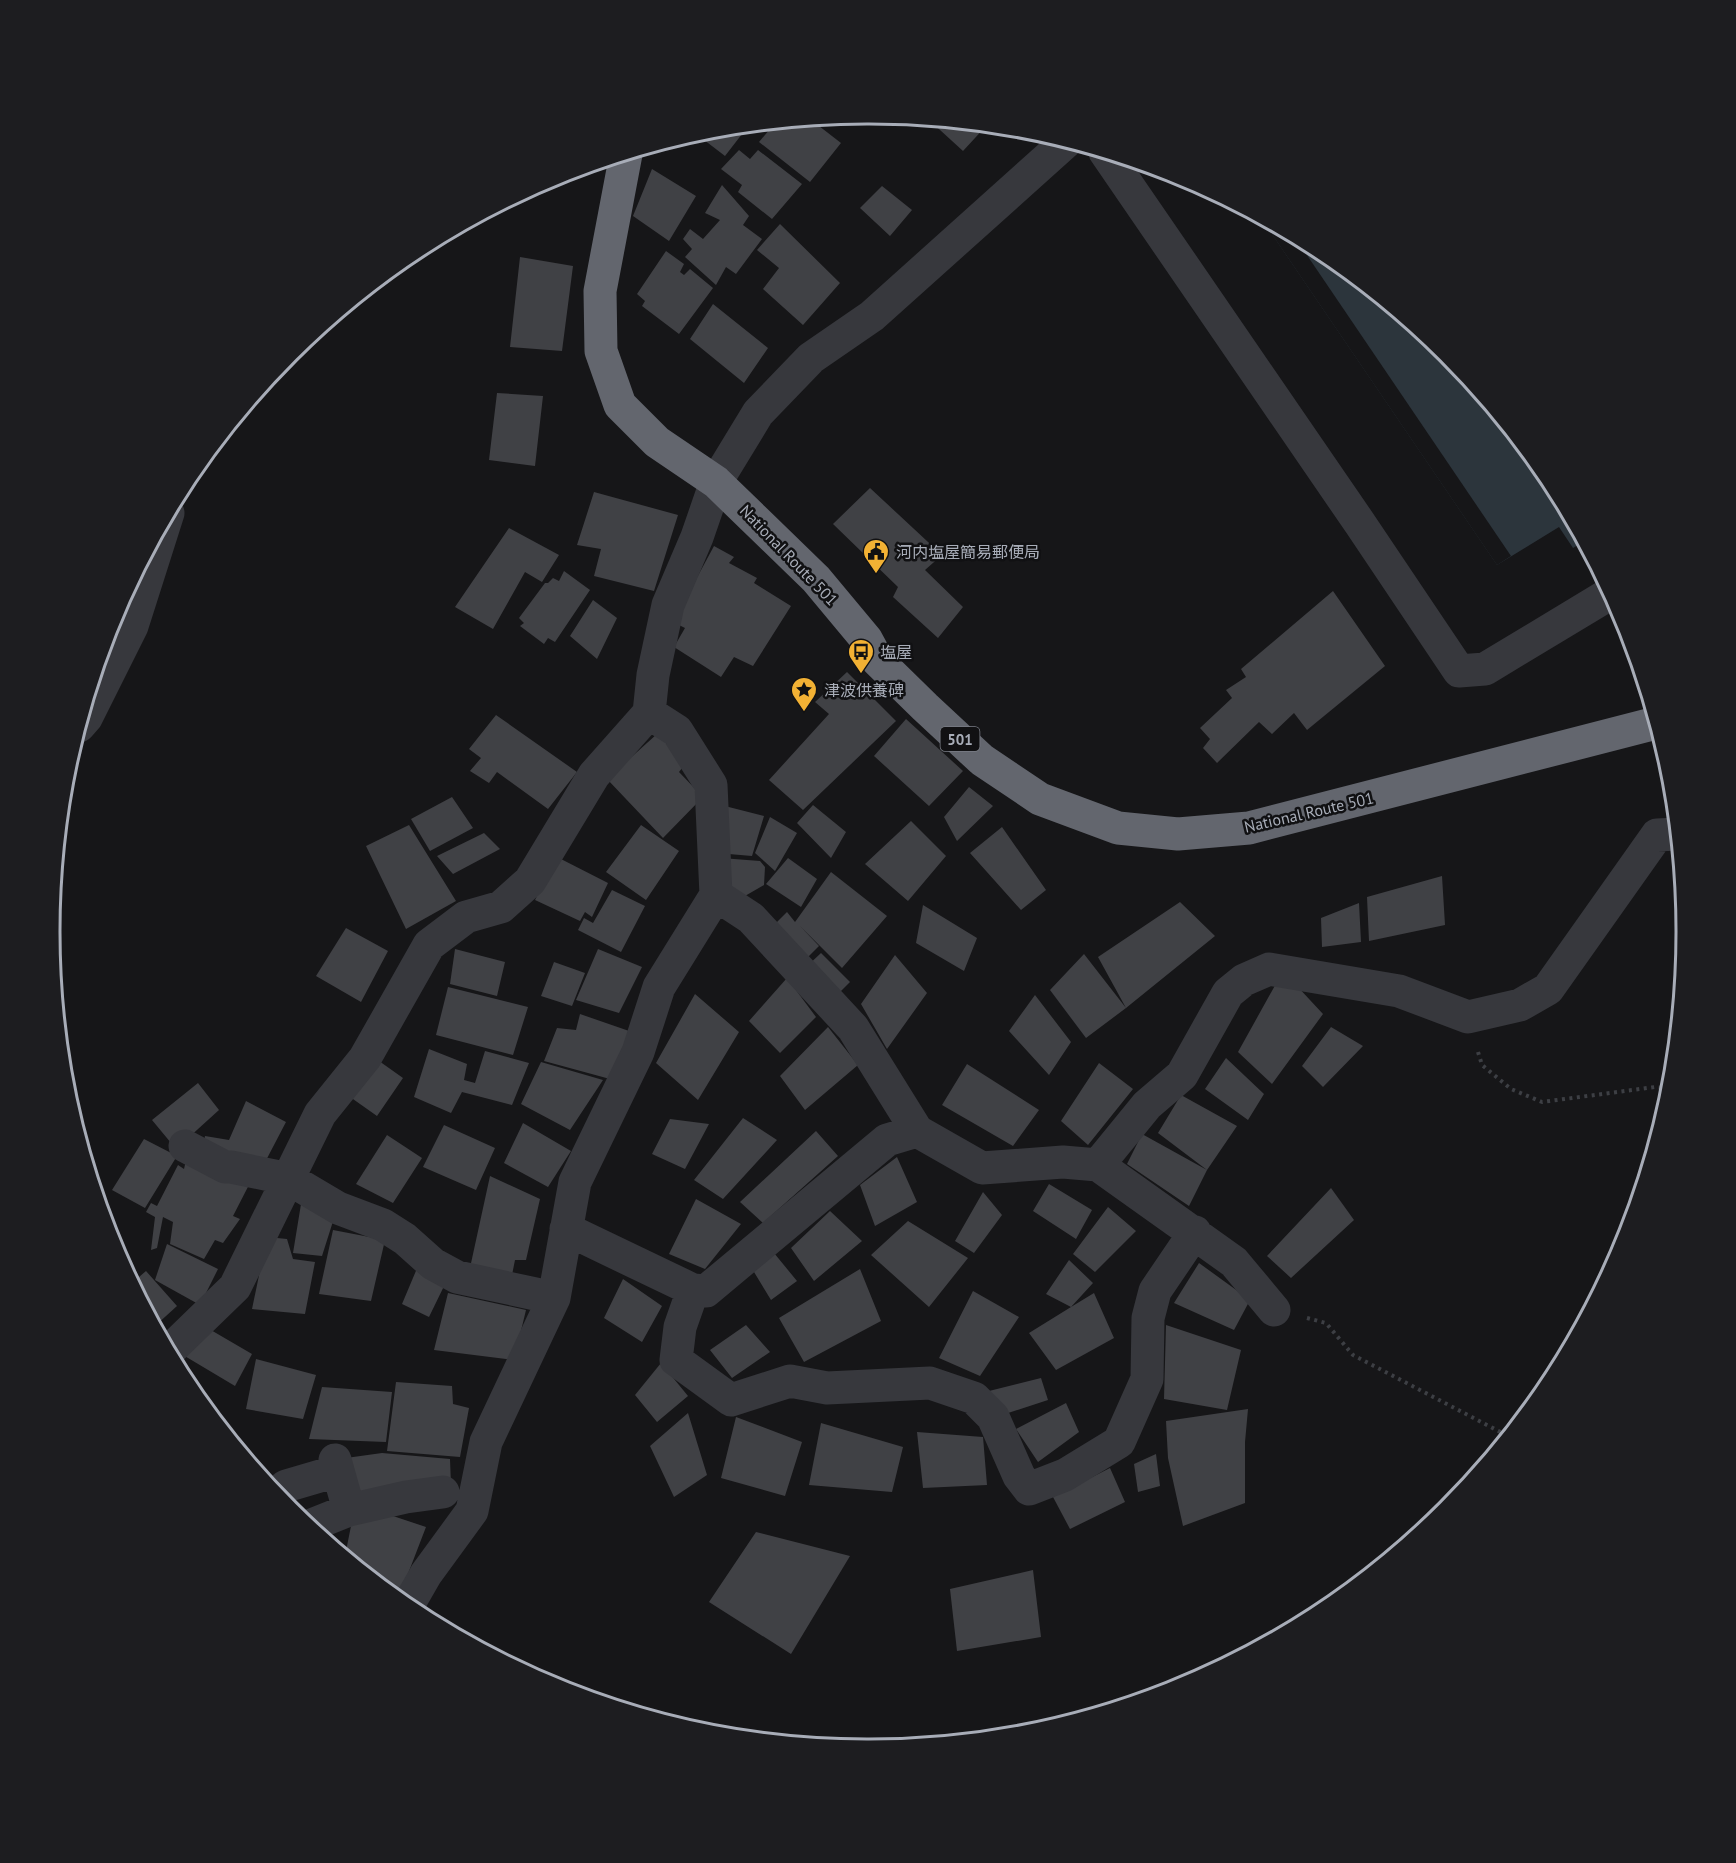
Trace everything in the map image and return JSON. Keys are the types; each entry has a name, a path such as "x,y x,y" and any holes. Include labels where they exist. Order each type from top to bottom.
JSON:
{"highway":[{"name":"National Route 501","path":"625,161 600,291 601,351 620,405 657,442 716,482 816,579 866,639 878,661 982,760 1040,799 1119,828 1178,834 1249,828 1649,725"}],"street":[{"path":"175,1346 236,1287 320,1114 364,1058 429,945 466,917 501,907 530,881 594,775 649,713 653,675 668,605 697,537 716,482 758,413 811,358 872,316 1060,147"},
{"path":"1111,161 1361,525 1458,671 1485,669 1603,598"},
{"path":"94,702 132,626 157,548"},
{"path":"412,1598 426,1574 472,1510 486,1442 555,1298 575,1182 638,1052 660,987 716,895 711,785 677,731 649,713"},
{"path":"1098,1165 1147,1105 1182,1075 1228,993 1244,980 1269,969 1399,991 1468,1017 1520,1005 1548,989 1657,835 1670,834"},
{"path":"716,895 751,918 853,1028 917,1131 982,1168 1063,1162 1098,1165 1234,1262 1274,1310"},
{"path":"566,1229 693,1290 706,1291 887,1140 917,1131"},
{"path":"184,1146 225,1167 289,1179 339,1208 383,1224 405,1239 433,1264 458,1277 555,1298"},
{"path":"693,1290 680,1327 676,1360 731,1400 790,1381 827,1388 930,1383 974,1398 993,1417 1019,1476 1029,1489 1065,1475 1119,1442 1147,1379 1148,1318 1155,1291 1195,1232"},
{"path":"283,1488 336,1465 349,1510"},
{"path":"318,1523 349,1510 443,1491"}],"path":[{"path":"1468,1017 1482,1065 1511,1089 1542,1102 1660,1088"},
{"path":"1274,1310 1326,1323 1353,1355 1501,1432"}],"shaded area":[{"path":"1270,231 1360,290 1439,360 1509,440 1540,483 1577,545 1573,548 1559,527 1497,565"}],"pier":[{"path":"1270,231 1305,253 1511,556 1497,565"}],"building":[{"path":"818,125 841,143 810,182 759,142 770,129"},
{"path":"936,126 981,131 963,151"},
{"path":"742,133 725,156 705,140"},
{"path":"739,150 750,159 758,150 802,184 772,219 738,192 742,185 721,169"},
{"path":"652,169 696,196 669,241 633,216"},
{"path":"722,185 749,216 743,225 762,239 736,274 726,267 716,285 685,257 692,249 683,239 690,229 703,239 720,220 705,213"},
{"path":"882,186 912,210 890,236 860,208"},
{"path":"780,224 840,283 803,325 763,289 779,268 757,250"},
{"path":"666,251 684,264 680,272 684,275 690,269 713,288 679,334 642,306 645,301 637,294"},
{"path":"520,257 573,266 562,351 510,347"},
{"path":"713,304 768,348 744,383 690,339"},
{"path":"497,393 543,396 535,466 489,460"},
{"path":"870,488 942,555 925,570 963,607 938,638 893,597 898,587 833,524"},
{"path":"594,492 678,515 654,591 594,576 601,549 577,545"},
{"path":"509,528 559,555 542,582 525,572 493,629 455,607"},
{"path":"714,546 734,557 729,563 757,578 754,583 791,606 753,666 734,657 721,677 674,647 685,628 673,622"},
{"path":"564,571 590,590 555,642 548,638 544,644 520,626 524,623 519,618 545,583 553,578 559,581"},
{"path":"1333,591 1385,666 1307,730 1294,713 1272,734 1259,722 1217,763 1203,748 1210,739 1200,728 1232,698 1226,690 1246,677 1241,669"},
{"path":"593,600 617,618 597,659 570,636"},
{"path":"847,672 896,721 803,810 769,780 829,714 815,702"},
{"path":"496,715 577,772 548,809 497,772 489,783 470,771 481,758 469,749"},
{"path":"906,719 963,771 929,806 874,756"},
{"path":"657,734 686,763 679,772 703,797 663,838 607,779"},
{"path":"969,787 993,806 957,841 944,817"},
{"path":"452,797 473,828 430,851 411,819"},
{"path":"717,804 764,816 752,856 717,853"},
{"path":"813,805 846,832 831,858 797,823"},
{"path":"770,817 797,833 775,871 755,853"},
{"path":"911,821 946,856 908,901 865,864"},
{"path":"409,825 456,901 406,929 366,846"},
{"path":"641,825 679,851 646,900 606,872"},
{"path":"1002,827 1046,890 1021,910 970,853"},
{"path":"484,833 500,849 453,874 437,856"},
{"path":"557,857 608,883 592,917 585,912 580,921 535,900"},
{"path":"721,858 760,861 765,867 764,885 738,900 718,891"},
{"path":"788,858 817,879 801,907 766,884"},
{"path":"831,872 887,916 842,968 800,926 819,946 800,965 769,930 787,912 795,922"},
{"path":"1442,876 1445,925 1369,941 1367,897"},
{"path":"612,890 645,906 621,952 578,930 584,918 593,923"},
{"path":"1180,902 1215,936 1126,1008 1098,957"},
{"path":"1359,903 1361,942 1322,947 1321,918"},
{"path":"923,905 977,938 964,971 916,943"},
{"path":"346,928 388,951 361,1002 316,976"},
{"path":"455,949 505,962 497,996 450,984"},
{"path":"598,949 642,967 619,1013 576,1000"},
{"path":"821,953 850,982 833,999 804,969"},
{"path":"1084,954 1126,1008 1086,1038 1050,990"},
{"path":"895,955 927,993 887,1049 861,1004"},
{"path":"554,962 585,973 572,1006 541,996"},
{"path":"1283,971 1323,1014 1272,1084 1238,1052"},
{"path":"787,978 816,1017 780,1053 749,1021"},
{"path":"448,987 528,1007 513,1055 436,1035"},
{"path":"695,994 739,1032 698,1100 656,1063"},
{"path":"1035,995 1071,1042 1049,1075 1009,1031"},
{"path":"580,1014 632,1032 610,1079 544,1061 557,1028 576,1030"},
{"path":"828,1027 858,1065 805,1110 780,1076"},
{"path":"1331,1027 1363,1046 1323,1087 1302,1066"},
{"path":"429,1049 467,1064 464,1080 475,1083 485,1051 529,1063 512,1105 462,1092 451,1113 414,1097"},
{"path":"372,1056 403,1078 377,1116 343,1092"},
{"path":"1226,1058 1264,1094 1248,1120 1205,1089"},
{"path":"541,1062 603,1080 570,1130 521,1104"},
{"path":"1099,1063 1133,1089 1088,1145 1061,1121"},
{"path":"967,1064 1039,1110 1013,1146 942,1105"},
{"path":"198,1083 219,1110 176,1149 152,1120"},
{"path":"1181,1095 1237,1126 1207,1170 1158,1133"},
{"path":"246,1101 286,1122 262,1168 202,1155 205,1136 229,1140"},
{"path":"743,1118 777,1140 723,1199 694,1180"},
{"path":"670,1119 709,1124 685,1169 652,1154"},
{"path":"523,1123 571,1151 548,1187 504,1163"},
{"path":"444,1125 495,1148 476,1190 423,1167"},
{"path":"816,1131 838,1156 763,1223 740,1202"},
{"path":"1142,1134 1207,1170 1189,1206 1127,1164"},
{"path":"387,1135 422,1158 393,1203 356,1184"},
{"path":"144,1139 177,1156 145,1208 112,1190"},
{"path":"187,1156 252,1179 233,1216 240,1219 223,1243 215,1240 204,1259 170,1244 173,1222 163,1217 157,1248 151,1250 155,1217 146,1212 151,1203 157,1206 178,1165 184,1169"},
{"path":"897,1157 917,1202 875,1226 860,1185"},
{"path":"490,1176 540,1199 526,1260 515,1260 510,1285 468,1277"},
{"path":"1049,1184 1092,1210 1076,1239 1033,1211"},
{"path":"1331,1188 1354,1220 1291,1278 1267,1256"},
{"path":"983,1192 1002,1215 974,1253 955,1241"},
{"path":"696,1199 741,1224 705,1269 669,1254"},
{"path":"301,1204 335,1215 322,1256 293,1253"},
{"path":"1108,1207 1136,1231 1095,1272 1073,1254"},
{"path":"830,1211 862,1241 814,1281 791,1248"},
{"path":"908,1221 968,1258 929,1307 871,1255"},
{"path":"333,1230 385,1240 371,1301 319,1294"},
{"path":"267,1237 287,1239 293,1259 315,1262 305,1314 252,1309"},
{"path":"765,1242 797,1281 771,1300 754,1272"},
{"path":"167,1244 218,1269 200,1305 155,1280"},
{"path":"1069,1260 1093,1283 1071,1307 1046,1294"},
{"path":"1199,1263 1250,1300 1234,1330 1174,1303"},
{"path":"418,1266 447,1280 429,1317 402,1304"},
{"path":"860,1269 881,1321 804,1362 779,1318"},
{"path":"146,1271 177,1306 160,1321 143,1289 138,1278"},
{"path":"623,1279 662,1306 642,1342 604,1318"},
{"path":"973,1291 1019,1317 980,1376 939,1358"},
{"path":"448,1293 526,1310 514,1360 434,1350"},
{"path":"1094,1293 1114,1338 1056,1370 1029,1333"},
{"path":"746,1325 770,1352 732,1378 710,1350"},
{"path":"1166,1325 1241,1350 1227,1410 1164,1399"},
{"path":"204,1326 252,1354 235,1386 183,1355"},
{"path":"256,1359 316,1375 303,1419 246,1409"},
{"path":"661,1363 688,1396 657,1422 635,1395"},
{"path":"1041,1378 1048,1400 1005,1414 989,1391"},
{"path":"396,1382 452,1386 453,1404 469,1408 460,1457 387,1451"},
{"path":"322,1387 392,1392 386,1442 309,1439"},
{"path":"1066,1403 1079,1432 1038,1462 1016,1429"},
{"path":"1248,1409 1245,1442 1245,1503 1183,1526 1168,1458 1166,1421"},
{"path":"688,1413 707,1475 674,1497 650,1446"},
{"path":"736,1417 802,1442 785,1496 721,1478"},
{"path":"821,1423 903,1447 892,1492 809,1485"},
{"path":"917,1432 983,1437 987,1485 923,1488"},
{"path":"382,1453 450,1459 451,1485 353,1500 346,1458"},
{"path":"1156,1454 1160,1486 1138,1492 1134,1464"},
{"path":"1110,1468 1125,1502 1070,1529 1053,1497"},
{"path":"354,1511 381,1512 426,1527 401,1591 346,1549"},
{"path":"756,1532 850,1556 791,1654 709,1602"},
{"path":"1033,1570 1041,1637 957,1651 950,1589"}],"place":[{"name":"河内塩屋簡易郵便局","path":"876,575"},
{"name":"塩屋","path":"861,675"},
{"name":"津波供養碑","path":"804,713"}]}
